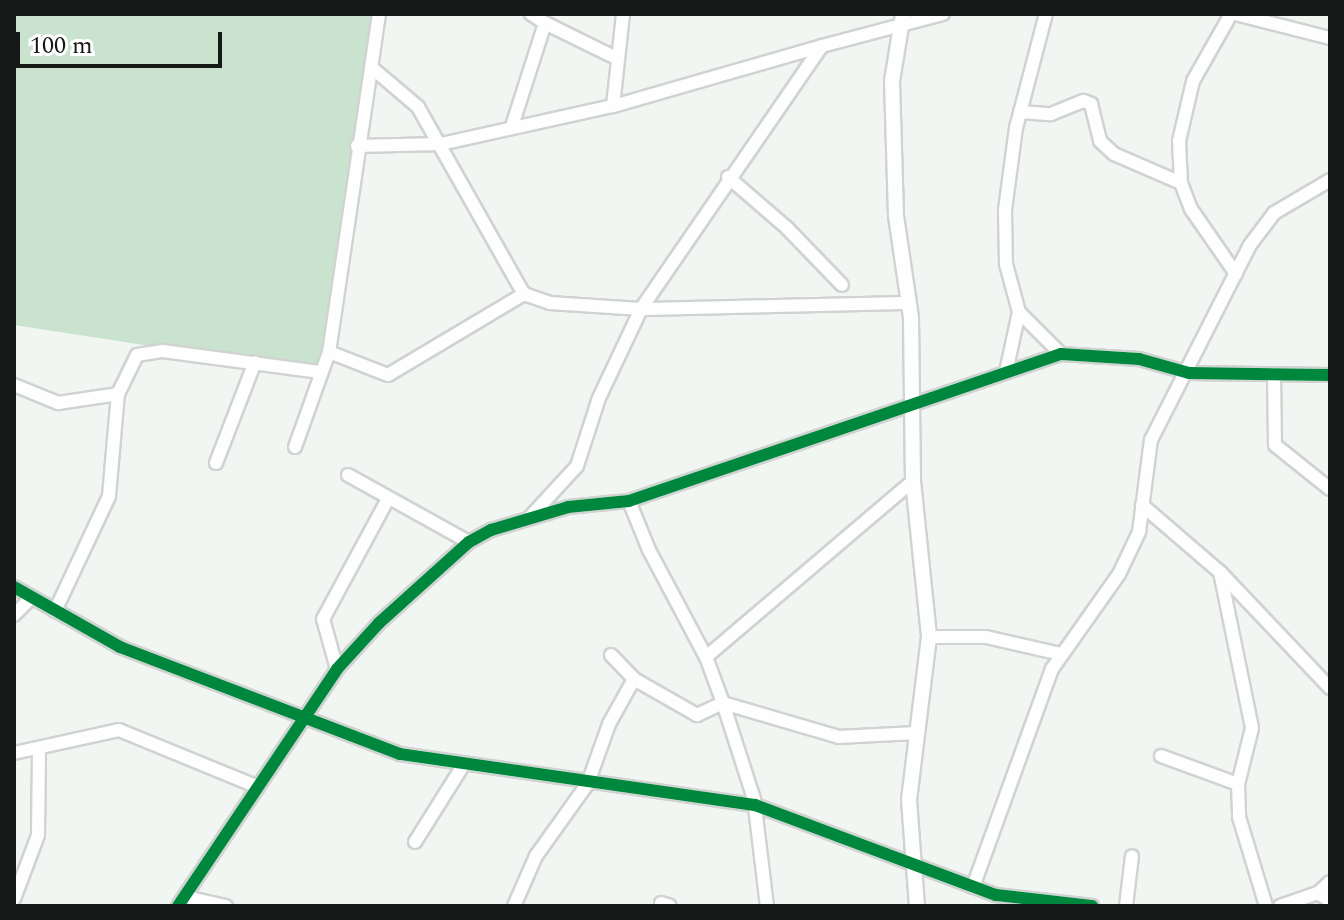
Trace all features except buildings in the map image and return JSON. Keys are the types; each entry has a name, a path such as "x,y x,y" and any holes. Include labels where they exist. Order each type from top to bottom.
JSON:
{"street":[{"path":"295,447 329,352 357,146 379,14"},
{"path":"531,14 616,58"},
{"path":"613,106 623,14"},
{"path":"357,146 441,144 613,106 903,21 943,14"},
{"path":"1006,372 1019,312 1006,264 1005,210 1020,112 1046,14"},
{"path":"1236,274 1191,209 1181,183 1179,141 1193,81 1233,14 1330,38"},
{"path":"903,21 892,81 896,216 909,303 913,481 929,637 909,800 917,906"},
{"path":"512,126 545,23"},
{"path":"531,516 577,466 599,398 641,309 728,177 822,46"},
{"path":"371,67 409,97 441,144 524,294 550,303 641,309 909,303"},
{"path":"1020,112 1051,114 1084,101 1091,104 1100,141 1114,154 1181,183"},
{"path":"728,177 842,285"},
{"path":"973,887 1060,654 1119,574 1139,532 1151,440 1189,373 1236,274 1274,213 1330,179"},
{"path":"329,352 388,375 524,294"},
{"path":"1019,312 1061,354"},
{"path":"55,611 109,496 118,394 137,355 149,350 320,372"},
{"path":"226,906 182,902 337,669 379,623 469,542 531,516 629,501 1061,354 1139,359 1189,373 1330,375"},
{"path":"216,463 255,362"},
{"path":"1274,374 1275,445 1330,489"},
{"path":"14,385 58,403 118,394"},
{"path":"348,475 469,542"},
{"path":"706,657 913,481"},
{"path":"337,669 323,619 388,499"},
{"path":"629,501 649,550 706,657 723,703 755,805 767,906"},
{"path":"1142,505 1220,572 1330,688"},
{"path":"1220,572 1252,728 1238,784 1244,845 1266,906"},
{"path":"14,587 157,663 400,754 462,767 755,805 996,895 1092,906"},
{"path":"14,615 31,598"},
{"path":"929,637 986,637 1060,654"},
{"path":"611,655 634,679 697,715 723,703 839,737 915,733"},
{"path":"514,906 536,856 588,783 609,724 634,679"},
{"path":"14,753 39,750 119,730 258,787"},
{"path":"14,899 38,835 39,750"},
{"path":"1161,756 1238,784"},
{"path":"415,842 462,767"},
{"path":"1126,906 1132,856"},
{"path":"1280,906 1318,893 1330,882"},
{"path":"1318,893 1330,901"}],"green space":[{"path":"14,14 371,14 320,372 14,325"}],"cycle path":[{"path":"178,906 337,669 379,623 469,542 491,530 568,507 629,501 1061,354 1139,359 1189,373 1330,375"},
{"path":"14,587 120,647 400,754 755,805 996,895 1092,906"}]}
